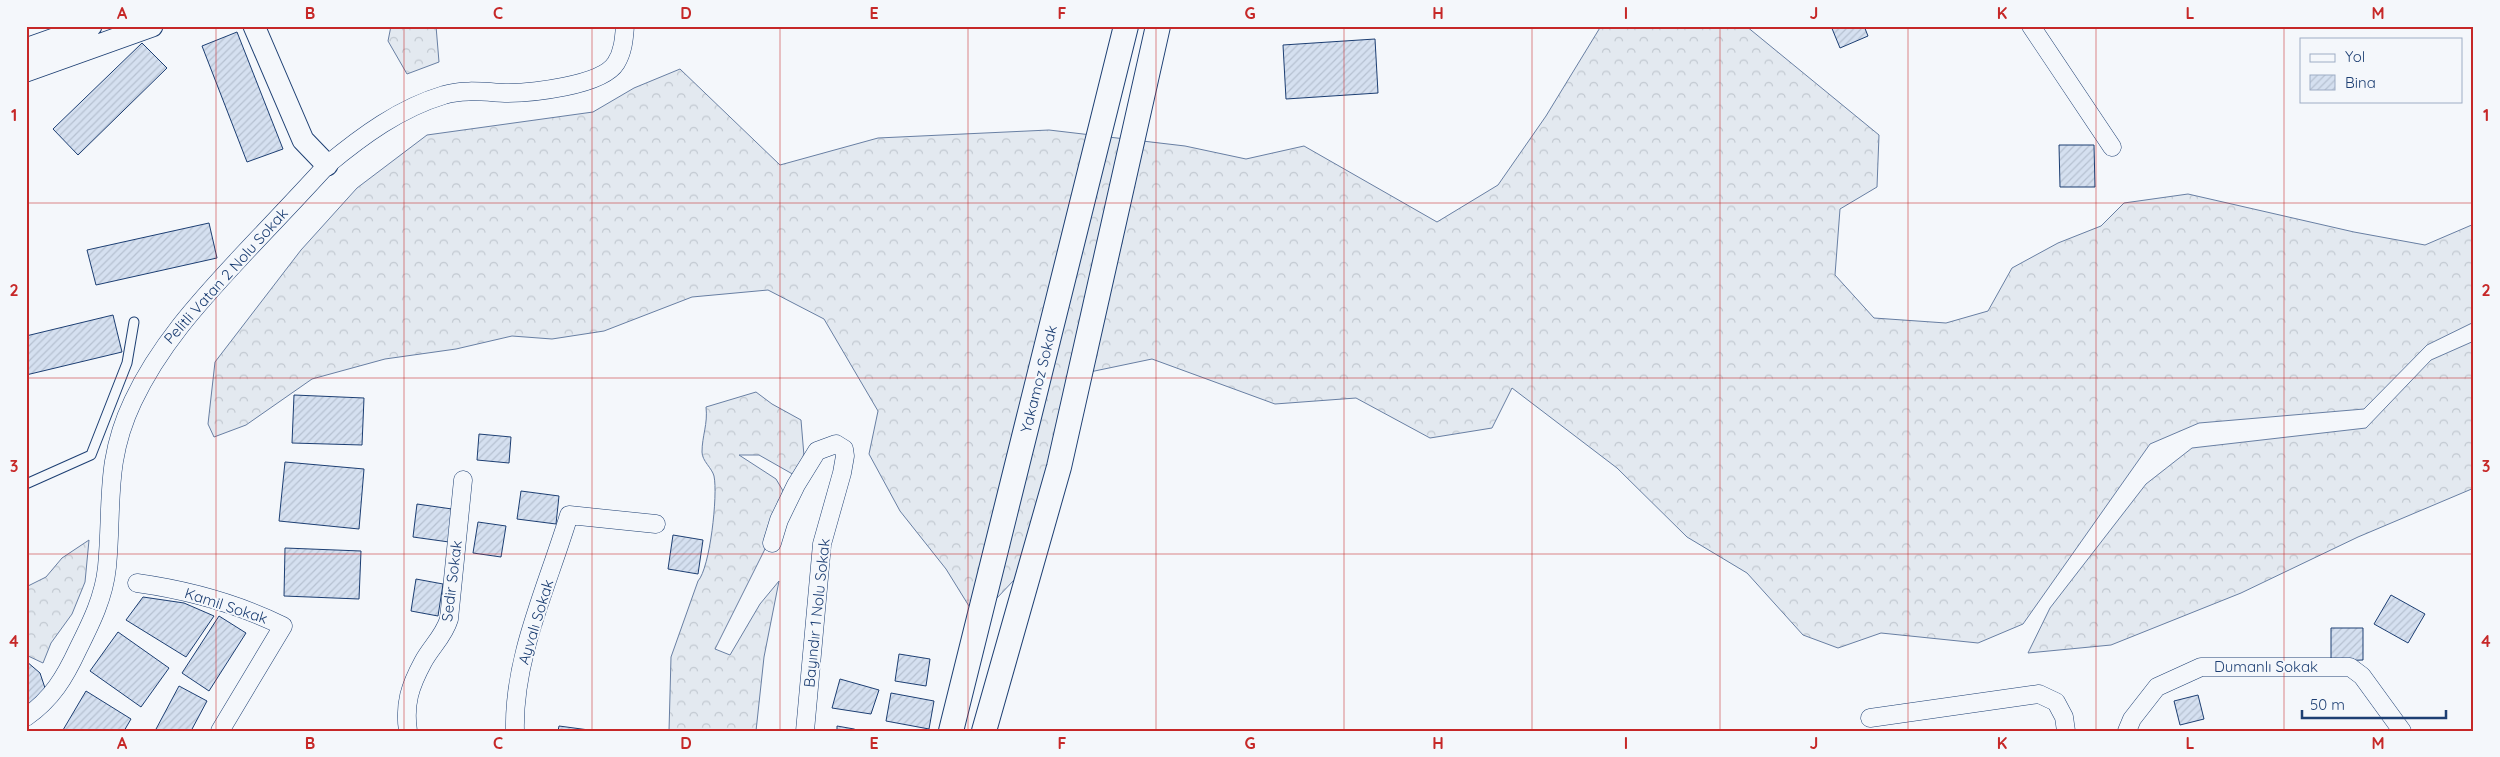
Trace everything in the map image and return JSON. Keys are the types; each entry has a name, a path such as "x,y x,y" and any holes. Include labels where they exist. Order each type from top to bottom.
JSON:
{"main road":[{"name":"Yakamoz Sokak","path":"951,731 1126,26"},
{"path":"984,731 1059,467 1158,26"}],"street":[{"path":"26,49 54,41 91,26"},
{"path":"26,71 54,41 152,26"},
{"path":"254,26 303,140 327,165"},
{"name":"Pelitli Vatan 2 Nolu Sokak","path":"26,717 41,706 58,688 92,620 101,597 105,578 111,473 116,440 146,374 178,326 327,165 351,145 384,123 446,94 508,93 547,89 591,80 604,74 616,64 623,45 625,26"},
{"path":"2031,26 2112,147"},
{"name":"Bayındır 1 Nolu Sokak","path":"772,542 779,520 796,484 818,451 836,444 844,449 844,464 822,544 805,731"},
{"name":"Sedir Sokak","path":"408,731 405,710 409,695 423,662 445,632 449,619 463,480"},
{"name":"Ayvalı Sokak","path":"515,731 519,678 528,642 568,515 656,524"},
{"name":"Kamil Sokak","path":"136,583 172,588 223,602 283,626 220,731"},
{"name":"Dumanlı Sokak","path":"2127,731 2132,720 2158,687 2201,667 2235,666 2350,667 2362,676 2402,731"},
{"path":"1870,718 2039,694 2056,702 2064,717 2066,731"}],"lane":[{"path":"26,484 91,455 127,363 134,322"}],"green space":[{"path":"391,26 436,26 439,62 407,74 388,41"},
{"path":"1601,26 1746,26 1879,135 1877,187 1840,209 1835,275 1874,318 1946,323 1988,311 2012,268 2058,243 2101,226 2124,203 2188,194 2354,232 2425,245 2474,224 2474,322 2427,345 2364,409 2199,423 2150,444 2023,624 1978,643 1881,633 1838,648 1803,635 1747,573 1687,537 1617,468 1512,388 1492,428 1430,438 1356,398 1275,404 1152,359 1085,373 1044,481 1015,579 977,619 946,569 900,511 869,454 878,411 824,319 768,290 692,297 604,331 552,339 512,336 456,349 385,359 312,379 246,425 214,437 208,424 215,362 301,250 357,188 427,135 593,112 634,88 680,69 780,165 878,138 1049,130 1185,146 1246,159 1304,146 1437,222 1498,185 1546,116"},
{"path":"2474,341 2474,488 2358,537 2241,593 2111,645 2028,653 2050,608 2146,484 2192,448 2366,428 2431,360"},
{"path":"756,392 772,404 801,420 804,456 796,476 759,455 739,455 776,479 789,501 715,649 730,655 760,604 779,581 764,657 756,731 669,731 671,657 706,562 712,531 715,499 714,476 702,452 706,407"},
{"path":"89,540 85,582 72,614 51,643 43,663 26,655 26,587 46,577 62,558"}],"building":[{"path":"1831,26 1864,26 1868,36 1840,48"},
{"path":"237,32 283,149 247,162 202,46"},
{"path":"1375,39 1378,93 1286,99 1283,45"},
{"path":"142,43 167,68 78,155 53,129"},
{"path":"2059,145 2094,145 2095,187 2060,187"},
{"path":"209,223 217,258 96,285 87,250"},
{"path":"113,315 122,352 26,375 26,336"},
{"path":"294,395 364,398 362,445 292,443"},
{"path":"479,434 511,437 509,463 477,460"},
{"path":"285,462 364,469 359,529 279,521"},
{"path":"521,491 559,496 556,524 517,519"},
{"path":"417,504 452,509 449,542 413,537"},
{"path":"478,522 506,526 501,557 473,553"},
{"path":"673,535 703,540 698,574 668,569"},
{"path":"285,548 361,551 359,599 284,596"},
{"path":"416,579 443,584 438,616 411,611"},
{"path":"2391,595 2425,614 2408,643 2374,624"},
{"path":"143,597 184,603 214,616 186,657 126,620"},
{"path":"219,616 246,633 209,691 182,673"},
{"path":"2331,628 2363,628 2363,660 2331,661"},
{"path":"118,632 169,668 141,707 90,671"},
{"path":"899,654 930,659 926,686 895,681"},
{"path":"26,661 40,673 46,691 26,708"},
{"path":"840,679 879,690 871,714 832,708"},
{"path":"179,686 207,701 191,731 155,731"},
{"path":"86,691 131,719 124,731 63,730"},
{"path":"891,693 934,701 929,729 886,721"},
{"path":"2198,695 2204,719 2180,725 2174,701"},
{"path":"559,726 589,730 589,731 558,731"},
{"path":"837,726 854,729 859,731 837,731"}]}
